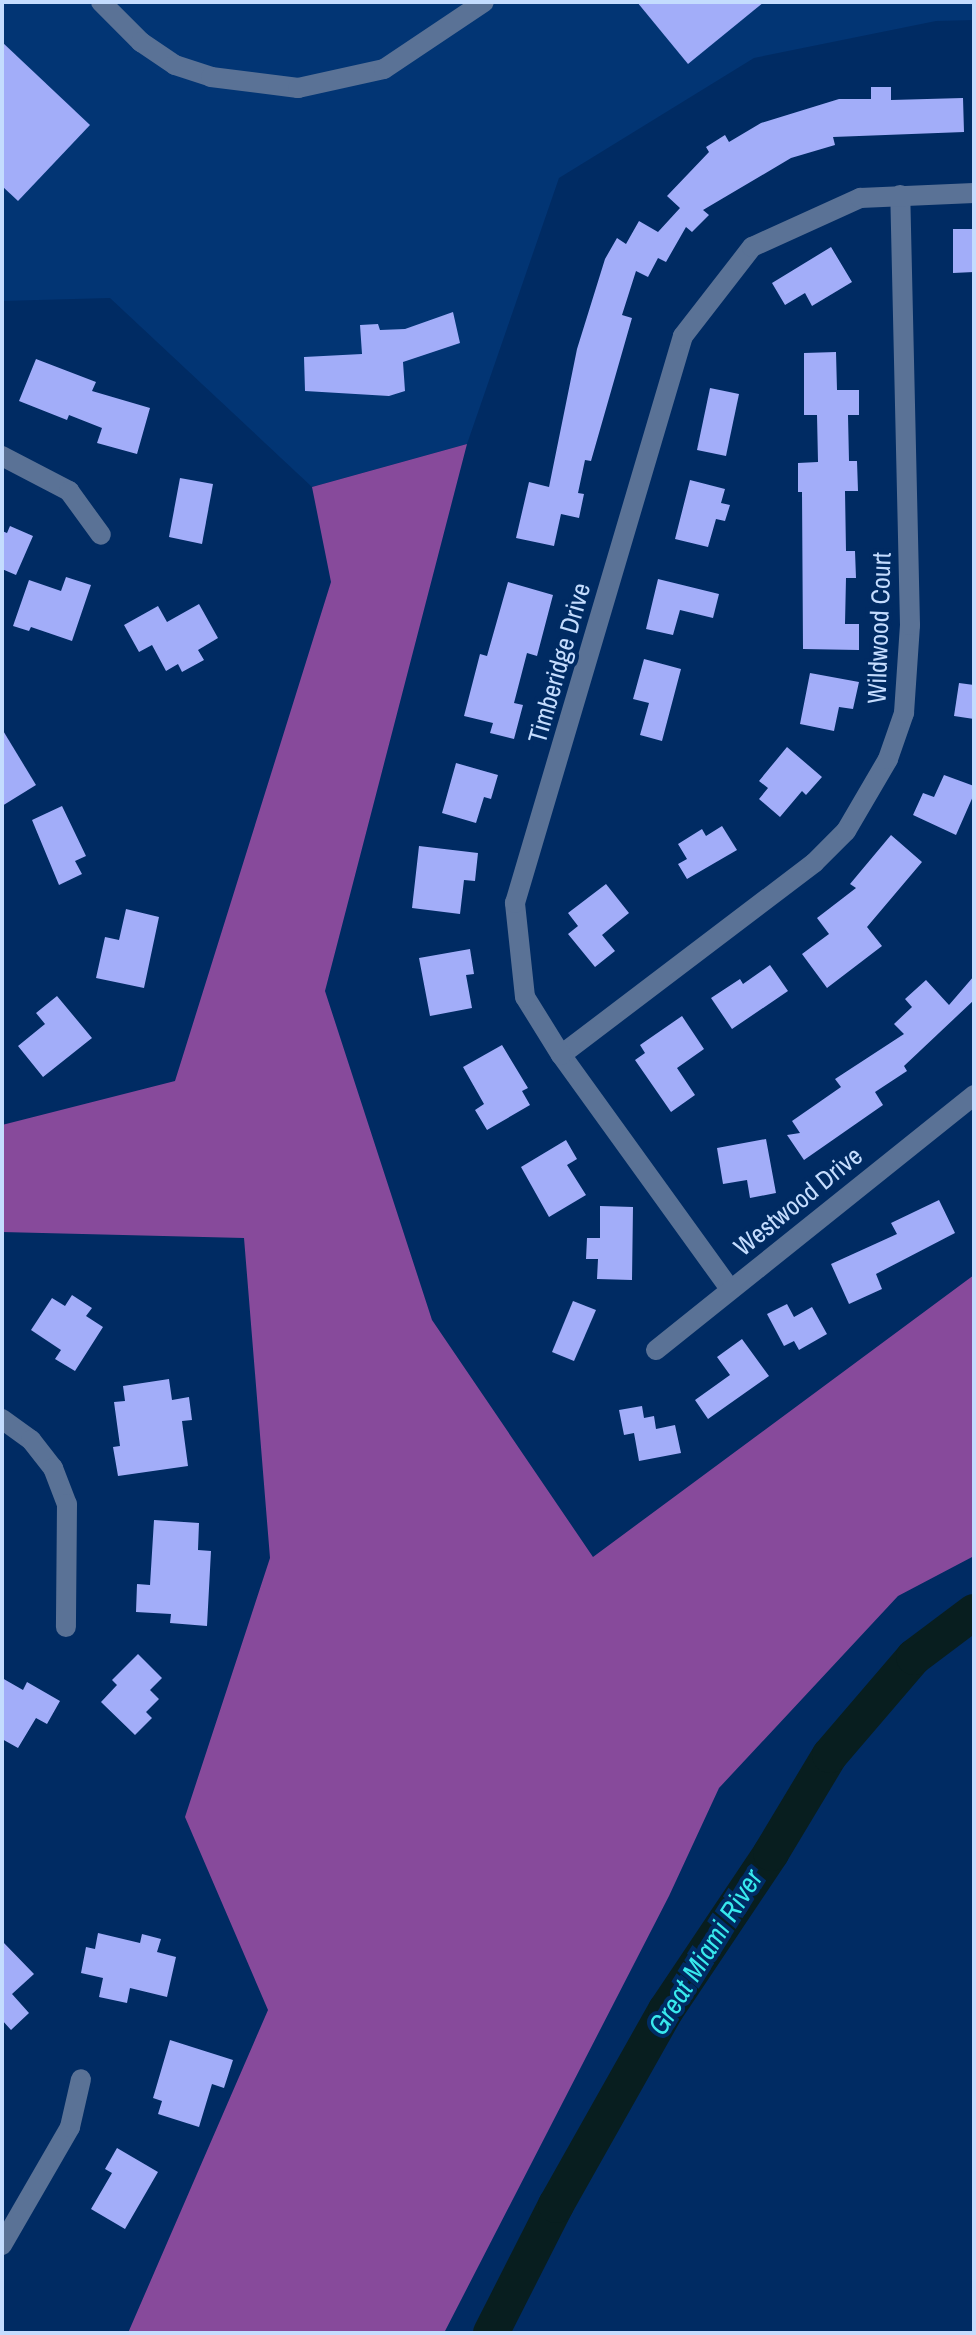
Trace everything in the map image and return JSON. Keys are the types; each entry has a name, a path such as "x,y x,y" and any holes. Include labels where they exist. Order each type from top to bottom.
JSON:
{"street":[{"path":"101,2 141,42 175,65 211,77 298,88 384,69 484,2"},
{"name":"Timberidge Drive","path":"730,1289 561,1055 525,997 515,903 683,336 752,247 860,198 974,193"},
{"name":"Wildwood Court","path":"561,1055 814,863 846,831 888,759 904,713 910,625 900,195"},
{"path":"2,456 69,491 101,535"},
{"name":"Westwood Drive","path":"656,1350 974,1095"},
{"path":"2,1419 31,1440 53,1468 67,1504 66,1627"},
{"path":"2,2245 70,2127 81,2079"}],"shaded area":[{"path":"2,2 974,2 974,20 936,21 754,58 559,178 467,444 312,487 110,298 2,301"},
{"path":"467,444 325,991 432,1320 593,1557 974,1275 974,1556 898,1596 719,1788 669,1896 444,2333 128,2333 268,2010 185,1817 270,1558 244,1238 2,1232 2,1125 175,1081 331,582 312,487"}],"building":[{"path":"637,2 764,2 688,64"},
{"path":"2,42 90,125 18,201 2,186"},
{"path":"871,87 891,87 891,100 963,98 964,132 833,137 835,145 791,158 703,210 709,215 692,232 686,227 666,262 658,258 648,277 636,271 622,315 632,318 591,461 585,460 578,493 584,494 579,518 561,514 554,546 516,538 529,482 549,487 577,349 605,259 617,238 626,244 639,221 658,232 680,208 667,196 709,152 706,147 725,135 729,142 761,123 839,99 871,99"},
{"path":"953,229 974,229 974,272 953,273"},
{"path":"831,247 852,282 812,306 805,293 785,305 772,283"},
{"path":"453,312 460,343 403,362 405,391 389,396 305,391 304,357 362,354 360,325 378,324 380,330 405,329"},
{"path":"836,352 837,390 859,390 859,415 848,415 849,461 857,461 858,491 845,491 846,551 855,551 856,578 846,578 845,624 859,624 859,650 803,649 802,492 798,492 798,463 818,462 817,415 804,415 804,353"},
{"path":"36,359 96,382 92,391 150,408 137,454 97,443 102,428 69,415 67,420 19,401"},
{"path":"710,388 739,394 726,456 697,450"},
{"path":"180,478 213,484 202,544 169,537"},
{"path":"690,480 725,489 721,503 730,505 725,521 716,519 708,547 675,539"},
{"path":"10,526 33,536 16,575 2,569 2,531 7,533"},
{"path":"66,577 91,585 72,641 31,627 29,631 13,626 29,580 61,591"},
{"path":"658,579 719,594 713,618 680,610 673,635 646,629"},
{"path":"508,582 553,595 537,656 527,653 514,703 523,705 514,739 490,733 493,723 464,716 480,654 487,656"},
{"path":"199,604 218,638 198,650 204,660 182,672 178,664 166,671 152,645 139,652 124,625 158,606 167,622"},
{"path":"644,659 681,669 662,741 640,735 649,703 633,699"},
{"path":"810,673 859,682 853,709 839,707 834,731 800,724"},
{"path":"959,683 974,685 974,719 954,716"},
{"path":"2,729 36,785 2,806"},
{"path":"787,747 822,777 806,795 802,791 780,817 759,799 768,788 759,781"},
{"path":"456,763 498,775 491,799 484,797 476,823 442,813"},
{"path":"944,775 974,786 974,794 956,835 913,815 923,793 934,797"},
{"path":"62,806 86,856 75,861 82,874 59,885 32,820"},
{"path":"722,826 737,850 687,879 678,864 687,859 678,844 702,829 706,836"},
{"path":"891,835 922,862 867,927 882,946 827,988 802,954 829,934 817,918 856,888 850,884"},
{"path":"419,846 478,853 475,881 464,880 460,914 412,908"},
{"path":"606,884 629,913 602,935 615,951 595,967 568,934 578,926 568,913"},
{"path":"126,909 159,917 144,988 96,978 105,937 119,940"},
{"path":"470,949 474,974 466,975 472,1008 430,1016 419,958"},
{"path":"770,965 788,991 732,1029 711,998 740,979 743,984"},
{"path":"974,976 974,1000 904,1066 907,1071 875,1092 883,1105 804,1160 787,1135 800,1133 792,1121 841,1087 835,1079 904,1034 894,1024 912,1007 905,999 926,980 949,1005"},
{"path":"57,996 92,1038 43,1077 18,1046 45,1024 36,1013"},
{"path":"682,1016 704,1049 677,1068 695,1095 671,1112 635,1060 645,1053 640,1045"},
{"path":"502,1045 528,1088 522,1091 530,1105 487,1130 475,1110 484,1104 463,1067"},
{"path":"766,1139 776,1193 750,1198 747,1180 723,1184 717,1148"},
{"path":"566,1140 577,1159 567,1165 586,1195 549,1217 521,1167"},
{"path":"939,1200 955,1233 876,1274 882,1289 849,1304 831,1264 897,1234 891,1223"},
{"path":"600,1206 633,1207 632,1280 597,1279 598,1259 586,1259 587,1238 600,1238"},
{"path":"72,1295 92,1308 86,1316 103,1327 75,1371 55,1359 61,1350 31,1330 52,1298 65,1306"},
{"path":"573,1301 596,1310 574,1361 552,1352"},
{"path":"787,1304 794,1317 812,1307 827,1334 799,1350 794,1341 784,1346 767,1314"},
{"path":"742,1339 769,1376 708,1419 695,1400 730,1375 717,1357"},
{"path":"169,1379 172,1400 189,1397 192,1420 182,1421 188,1466 118,1476 113,1447 120,1446 114,1402 125,1401 123,1386"},
{"path":"642,1406 644,1418 654,1416 656,1429 675,1425 681,1453 639,1461 634,1433 624,1435 619,1410"},
{"path":"154,1520 199,1523 198,1550 211,1551 207,1626 170,1623 171,1614 136,1612 137,1584 150,1585"},
{"path":"138,1654 162,1678 150,1690 159,1699 146,1712 152,1718 135,1735 101,1702 117,1685 112,1680"},
{"path":"2,1678 23,1690 27,1682 60,1701 47,1724 36,1718 18,1748 2,1739"},
{"path":"98,1933 140,1943 142,1934 161,1939 157,1952 176,1957 167,1997 130,1988 127,2003 99,1997 103,1978 81,1973 86,1947 95,1949"},
{"path":"2,1941 34,1974 12,1994 29,2013 11,2030 2,2020"},
{"path":"170,2040 233,2060 224,2088 212,2084 199,2127 158,2114 162,2101 153,2098"},
{"path":"117,2148 158,2172 125,2229 91,2209 112,2173 105,2169"}],"waterway":[{"name":"Great Miami River","path":"491,2333 556,2205 666,2010 771,1853 830,1755 914,1657 974,1612"}]}
